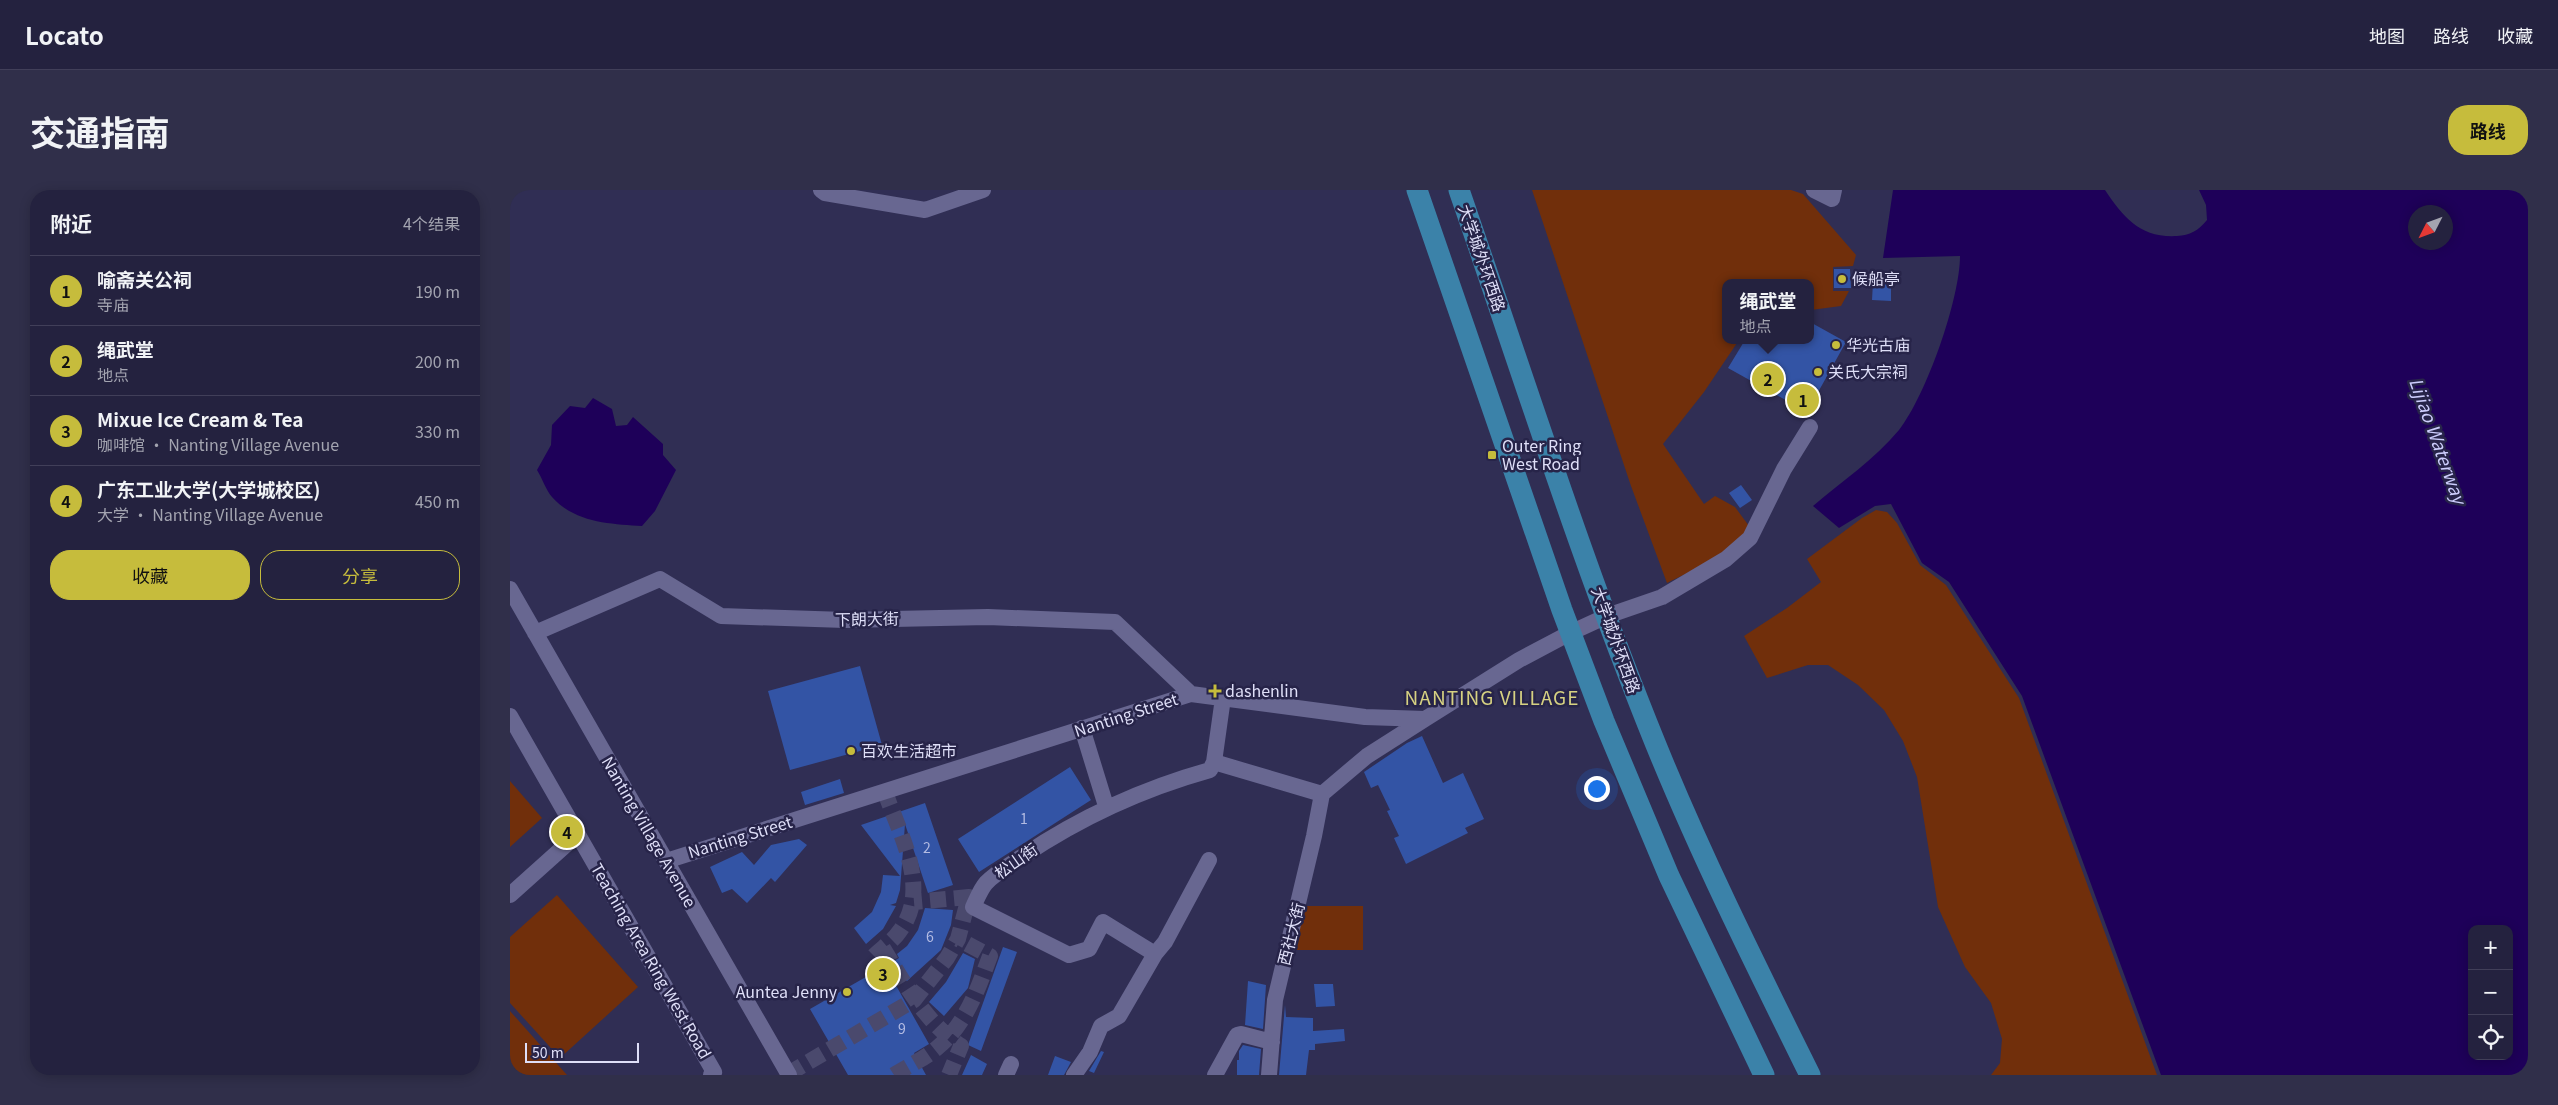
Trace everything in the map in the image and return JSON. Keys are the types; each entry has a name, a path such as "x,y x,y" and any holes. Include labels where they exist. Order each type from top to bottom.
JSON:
{"main road":[{"path":"1417,190 1570,632 1604,721 1669,876 1764,1075"},
{"name":"大学城外环西路","path":"1459,190 1607,616 1657,747 1702,852 1806,1071"}],"street":[{"path":"821,190 825,193 925,210 983,190"},
{"path":"1814,190 1832,199 1834,190"},
{"path":"1223,698 1214,762 1322,794 1367,756 1519,660 1570,632 1607,616 1662,597 1726,559 1750,538 1784,469 1810,427"},
{"name":"下朗大街","path":"535,633 660,580 721,616 845,620 988,617 1114,622 1191,694"},
{"name":"Nanting Village Avenue","path":"510,589 789,1075"},
{"name":"Nanting Street","path":"666,861 1191,694 1365,717 1424,719"},
{"name":"Teaching Area Ring West Road","path":"510,716 714,1072 711,1075"},
{"path":"1082,728 1106,806"},
{"name":"松山街","path":"1155,954 1103,922 1090,949 1069,955 973,907 984,885 992,877 1042,843 1106,806 1161,784 1210,770 1214,762"},
{"name":"西社大街","path":"1269,1075 1275,1000 1310,856 1322,794"},
{"path":"510,895 578,834"},
{"path":"1074,1075 1090,1052 1101,1026 1119,1016 1155,954 1165,942 1209,860"},
{"path":"1216,1075 1237,1035 1241,1034 1272,1042"}],"shaded area":[{"path":"1532,190 1791,190 1803,194 1856,255 1853,266 1833,267 1833,291 1849,291 1841,306 1814,310 1814,279 1722,279 1722,344 1736,344 1704,392 1663,444 1704,504 1715,496 1735,507 1749,526 1735,544 1725,552 1667,583 1631,486"},
{"path":"1876,510 1887,512 1897,523 1920,565 1946,585 2019,698 2157,1075 1991,1075 2000,1063 2002,1039 1991,1003 1965,967 1938,907 1917,777 1903,741 1884,710 1858,685 1828,665 1808,665 1767,678 1744,636 1787,608 1821,582 1807,559 1862,518"},
{"path":"510,781 542,818 510,847"},
{"path":"557,895 638,987 560,1058 510,1003 510,937"},
{"path":"1291,906 1363,906 1363,950 1291,950"},
{"path":"510,1011 567,1075 510,1075"}],"water":[{"name":"Lijiao Waterway","path":"1893,190 2105,190 2126,217 2143,230 2164,236 2177,236 2194,232 2207,220 2206,205 2199,190 2528,190 2528,1075 2161,1075 2022,696 1949,582 1922,563 1891,504 1875,506 1839,528 1813,506 1890,441 1909,415 1920,395 1940,346 1954,297 1960,256 1883,258"},
{"path":"593,398 612,409 616,426 627,425 633,417 663,444 663,455 676,470 655,511 642,526 606,523 571,512 552,497 537,470 551,445 552,425 570,406 585,408"}],"building":[{"name":"候船亭","path":"1834,269 1850,269 1851,288 1834,288"},
{"path":"1873,282 1891,283 1891,301 1872,300"},
{"path":"1814,324 1846,342 1807,412 1728,368 1743,344 1814,344"},
{"path":"1741,485 1752,500 1740,508 1729,493"},
{"path":"860,666 882,745 790,770 768,691"},
{"path":"1422,736 1443,783 1463,773 1484,819 1465,828 1468,833 1406,864 1394,838 1399,836 1387,811 1390,810 1378,785 1371,788 1364,772 1407,743"},
{"path":"1070,767 1091,800 979,872 958,839"},
{"path":"840,779 844,793 805,805 801,792"},
{"path":"925,803 953,885 928,893 905,824 900,890 896,903 890,905 896,906 883,929 866,944 854,928 872,912 881,892 883,875 900,876 861,825"},
{"path":"799,839 807,845 775,882 771,878 747,903 732,889 722,893 710,867 742,852 754,865 771,845"},
{"path":"925,908 953,910 951,925 941,950 907,981 889,964 899,958 897,954 907,946 918,930"},
{"path":"1003,947 1017,952 981,1051 968,1045"},
{"path":"963,953 975,959 968,988 944,1016 929,1002 946,982"},
{"path":"885,966 929,1044 914,1053 926,1075 848,1075 810,1009"},
{"path":"1248,981 1266,985 1263,1029 1245,1025"},
{"path":"1314,984 1333,984 1335,1006 1316,1007"},
{"path":"1285,1005 1286,1017 1313,1018 1313,1031 1344,1029 1345,1041 1315,1044 1315,1050 1309,1050 1306,1075 1279,1075"},
{"path":"1243,1045 1261,1049 1259,1075 1237,1075 1237,1060 1239,1060 1239,1051"},
{"path":"1101,1051 1104,1052 1094,1073 1089,1071"},
{"path":"971,1055 987,1064 982,1075 962,1075"},
{"path":"1055,1056 1071,1062 1064,1075 1048,1075"}],"tunnel":[{"path":"874,956 899,932 908,916 913,898 910,862 885,792"},
{"path":"788,1074 914,1000 947,958 958,939 969,897 914,902"},
{"path":"894,1075 927,1056 947,1039 970,1006 990,956 958,939"},
{"path":"883,948 926,1014 948,1037 961,1046 949,1075"}],"place":[{"name":"候船亭","path":"1842,279"},
{"name":"华光古庙","path":"1836,345"},
{"name":"关氏大宗祠","path":"1818,372"},
{"name":"绳武堂","path":"1768,379"},
{"name":"喻斋关公祠","path":"1803,400"},
{"name":"Outer Ring West Road","path":"1492,455"},
{"name":"dashenlin","path":"1215,691"},
{"name":"百欢生活超市","path":"851,751"},
{"name":"广东工业大学(大学城校区)","path":"567,832"},
{"name":"Mixue Ice Cream & Tea","path":"883,974"},
{"name":"Auntea Jenny","path":"847,992"}],"district":[{"name":"NANTING VILLAGE","path":"1492,698"}]}
